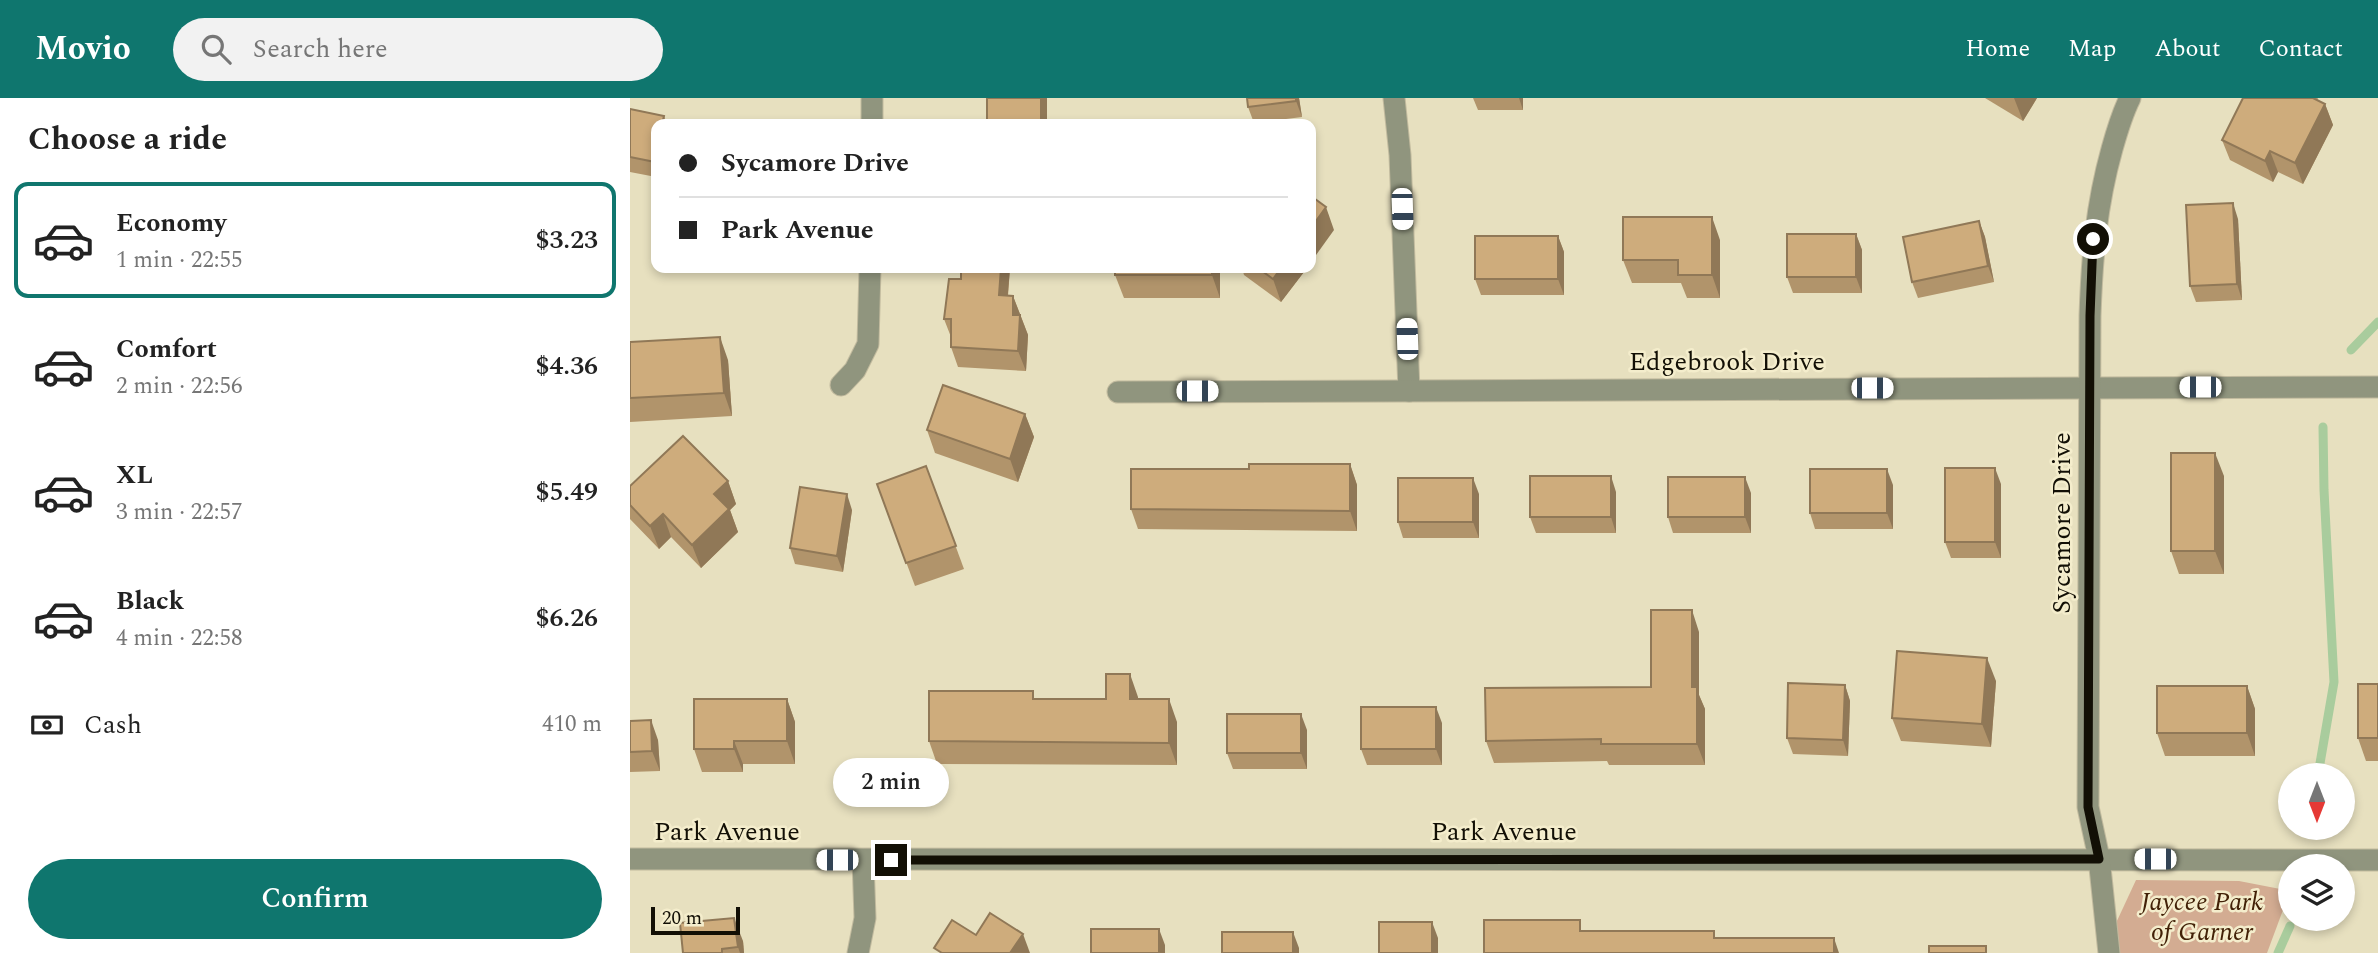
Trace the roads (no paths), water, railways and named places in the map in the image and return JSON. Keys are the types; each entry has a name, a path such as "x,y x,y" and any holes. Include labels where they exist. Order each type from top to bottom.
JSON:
{"street":[{"path":"872,98 872,119"},
{"path":"1394,98 1400,155 1409,391"},
{"name":"Sycamore Drive","path":"2109,953 2099,859 2088,807 2090,316 2093,239 2102,184 2122,113 2130,98"},
{"path":"841,385 855,370 868,344 870,273"},
{"name":"Edgebrook Drive","path":"1118,392 2378,387"},
{"name":"Park Avenue","path":"630,859 2378,860"},
{"path":"858,953 865,918 863,860"}],"waterway":[{"path":"2351,350 2378,322"},
{"path":"2320,763 2334,682 2323,427"},
{"path":"2278,953 2288,931"}],"park label":[{"name":"Jaycee Park of Garner","path":"2202,916"}]}
